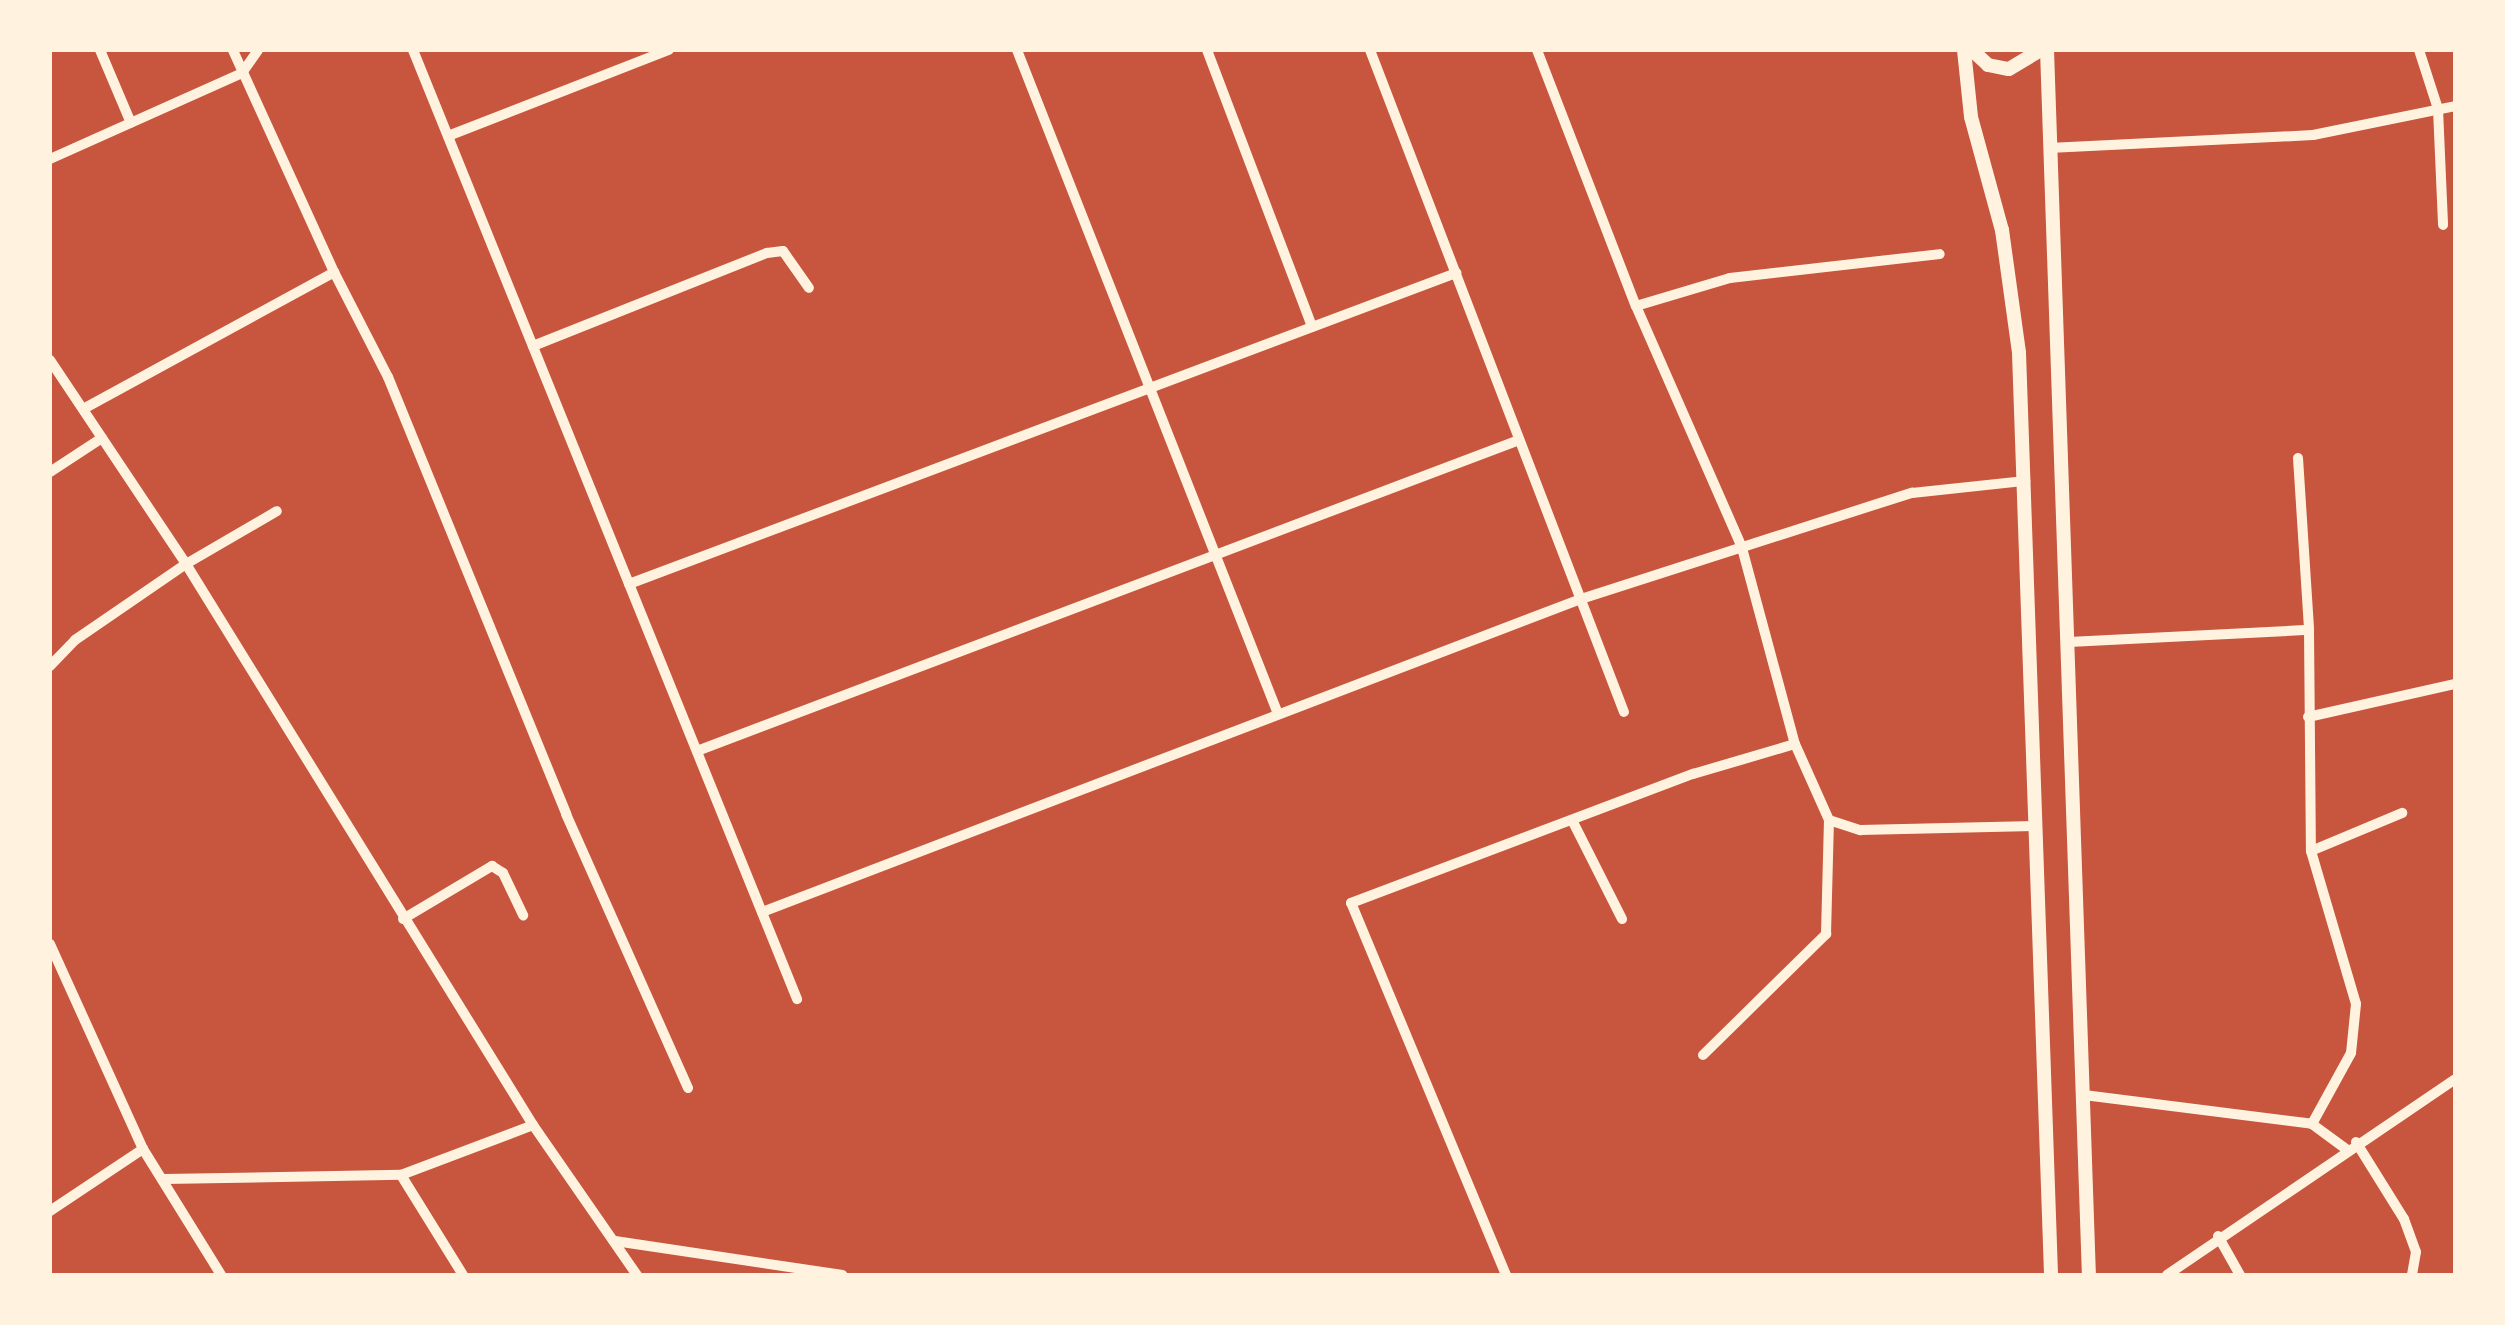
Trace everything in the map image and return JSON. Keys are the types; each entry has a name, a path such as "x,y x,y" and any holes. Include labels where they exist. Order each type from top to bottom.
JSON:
{"main road":[{"path":"1964,50 1971,117 2009,270 2025,481 2050,1275"},
{"path":"1972,50 1988,66 2009,69 2044,50 2069,642 2089,1275"}],"street":[{"path":"100,50 132,123"},
{"path":"232,50 334,272 388,377 566,814 688,1088"},
{"path":"50,160 242,73 258,50"},
{"path":"413,50 797,999"},
{"path":"448,136 669,50"},
{"path":"1017,50 1278,714"},
{"path":"1207,50 1312,328"},
{"path":"1370,50 1624,712"},
{"path":"1538,50 1636,306 1742,548 1796,744 1829,820 1826,934 1703,1055"},
{"path":"2418,50 2438,109 2443,225"},
{"path":"2049,148 2313,135 2455,106"},
{"path":"532,346 768,253 783,252 808,288"},
{"path":"1636,306 1730,278 1940,254"},
{"path":"85,408 334,272"},
{"path":"630,584 1456,273"},
{"path":"52,369 85,408 186,564 533,1125 637,1275"},
{"path":"50,472 102,438"},
{"path":"697,752 1520,440"},
{"path":"2298,458 2309,630 2311,851 2356,1004 2351,1053 2312,1124"},
{"path":"762,912 1580,598 1912,493 2025,481"},
{"path":"50,666 75,640 186,564 277,510"},
{"path":"2069,642 2309,630"},
{"path":"2308,718 2455,684"},
{"path":"1506,1275 1351,903 1572,820 1796,744"},
{"path":"2311,851 2402,813"},
{"path":"1572,820 1622,919"},
{"path":"1829,820 1860,830 2036,826"},
{"path":"403,919 492,866 503,873 524,915"},
{"path":"50,944 144,1149 221,1275"},
{"path":"2167,1275 2218,1236 2455,1079"},
{"path":"2084,1096 2312,1124 2351,1146 2404,1219 2416,1252 2412,1275"},
{"path":"164,1179 400,1175 533,1125"},
{"path":"50,1211 144,1149"},
{"path":"400,1175 463,1275"},
{"path":"2218,1236 2240,1275"},
{"path":"615,1240 842,1275"}]}
